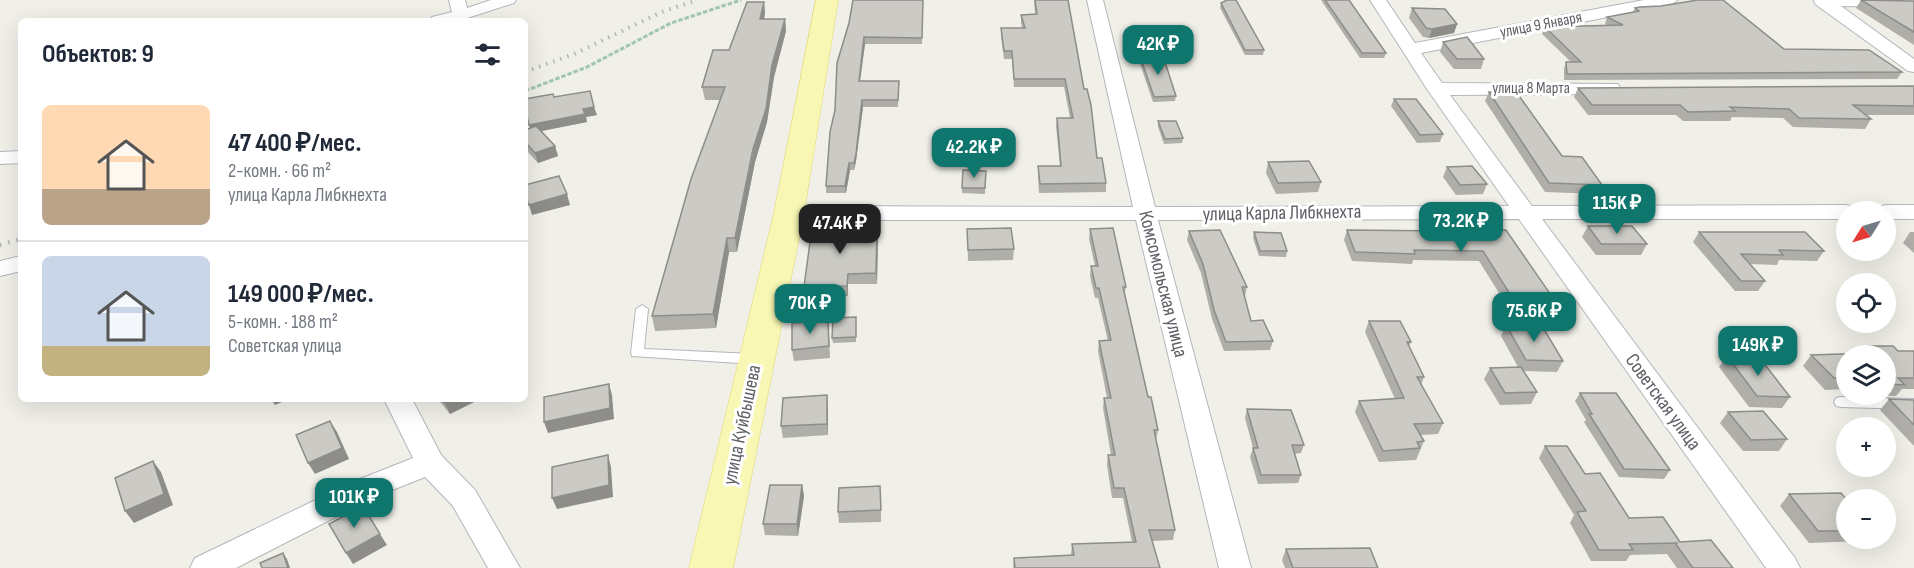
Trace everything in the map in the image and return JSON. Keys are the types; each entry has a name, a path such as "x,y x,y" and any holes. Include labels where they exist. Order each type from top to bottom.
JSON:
{"main road":[{"name":"улица Куйбышева","path":"711,568 789,213 827,0"}],"street":[{"path":"443,18 459,8 508,0"},
{"name":"Комсомольская улица","path":"1095,0 1234,568"},
{"name":"Советская улица","path":"1378,0 1436,89 1784,568"},
{"name":"улица 9 Января","path":"1412,49 1671,0"},
{"path":"1821,0 1914,2"},
{"path":"1821,0 1914,67"},
{"name":"улица 8 Марта","path":"1436,89 1627,88"},
{"path":"0,158 18,157"},
{"name":"улица Карла Либкнехта","path":"789,213 1146,215 1524,211 1836,212"},
{"path":"1896,212 1914,212"},
{"path":"0,269 18,264"},
{"path":"400,402 430,463 464,498 504,568"},
{"path":"206,568 365,489 430,463"}],"lane":[{"path":"642,309 637,353 757,359"},
{"path":"1896,404 1914,404"}],"path":[{"path":"528,90 587,67 671,23 741,0"}],"building":[{"path":"853,0 923,0 922,38 864,37 859,81 899,81 898,100 862,100 856,154 854,163 849,163 845,186 826,186 830,132 835,110 837,63"},
{"path":"1035,0 1068,0 1084,89 1087,89 1091,105 1097,158 1102,158 1106,183 1040,184 1038,166 1061,166 1057,118 1073,118 1065,79 1014,79 1012,51 1004,51 1001,28 1025,28 1021,15 1037,14"},
{"path":"1236,0 1264,50 1245,50 1221,3"},
{"path":"1325,0 1349,0 1386,53 1362,53"},
{"path":"1698,0 1723,0 1784,49 1869,50 1902,72 1567,74 1566,62 1581,62 1545,27 1623,25 1607,17 1639,11 1635,8 1640,7"},
{"path":"1861,0 1914,1 1914,32"},
{"path":"747,2 764,2 760,19 785,19 772,65 766,109 753,149 735,238 727,238 713,314 652,316 691,179 725,87 702,87 713,50 729,50"},
{"path":"1412,8 1445,9 1457,24 1426,28"},
{"path":"1467,37 1484,59 1457,59 1443,42"},
{"path":"1140,56 1163,56 1176,96 1154,97"},
{"path":"1914,86 1914,106 1853,105 1871,119 1799,118 1789,109 1730,107 1735,111 1688,112 1680,105 1592,105 1578,88"},
{"path":"590,91 594,107 583,109 585,114 529,125 528,98 553,94 554,97"},
{"path":"1489,92 1517,93 1562,156 1582,157 1602,185 1549,183"},
{"path":"1394,99 1416,99 1443,134 1420,135"},
{"path":"1158,121 1176,121 1183,138 1165,139"},
{"path":"536,126 555,146 535,153 528,145 528,129"},
{"path":"1309,161 1321,182 1278,183 1268,162"},
{"path":"1472,166 1487,184 1460,185 1447,167"},
{"path":"963,170 986,171 985,188 962,188"},
{"path":"559,176 567,194 529,205 528,184"},
{"path":"854,226 853,229 877,228 876,273 848,274 847,286 804,287 812,227"},
{"path":"1588,226 1632,226 1647,244 1601,244"},
{"path":"1011,228 1014,249 968,250 967,229"},
{"path":"1113,228 1126,287 1123,287 1148,397 1151,397 1158,430 1154,430 1175,530 1149,530 1160,568 1015,568 1014,558 1074,555 1072,544 1136,542 1124,488 1114,488 1108,455 1115,455 1104,398 1111,398 1099,341 1111,340 1099,288 1096,288 1091,266 1098,266 1090,229"},
{"path":"1220,230 1247,287 1242,287 1251,321 1263,320 1273,341 1226,342 1214,310 1203,264 1189,231"},
{"path":"1347,230 1446,231 1447,233 1506,230 1553,298 1513,299 1483,251 1414,250 1415,254 1355,252"},
{"path":"1254,232 1281,233 1287,251 1260,251"},
{"path":"1699,232 1805,232 1824,251 1779,250 1783,255 1741,254 1765,281 1741,281"},
{"path":"856,317 856,337 832,338 833,318"},
{"path":"828,321 829,346 792,350 792,323"},
{"path":"1369,321 1400,321 1411,342 1407,342 1424,377 1417,377 1443,423 1414,424 1424,441 1417,442 1420,448 1383,451 1359,401 1404,398"},
{"path":"1506,325 1542,326 1563,361 1526,360"},
{"path":"1896,349 1914,351 1914,378 1898,378 1905,385 1896,385"},
{"path":"1836,354 1836,378 1834,378 1811,355"},
{"path":"1727,356 1759,357 1790,397 1757,396"},
{"path":"1521,367 1537,392 1505,393 1490,368"},
{"path":"609,384 610,408 544,422 544,397"},
{"path":"1580,393 1616,393 1670,470 1624,469 1589,414 1592,414"},
{"path":"827,395 827,424 781,426 783,398"},
{"path":"1896,399 1914,400 1914,425 1895,405"},
{"path":"1247,409 1291,410 1304,445 1292,445 1301,475 1261,475 1253,448 1258,448"},
{"path":"1763,411 1787,439 1751,440 1728,412"},
{"path":"330,421 342,448 308,463 296,435"},
{"path":"1545,446 1567,446 1585,474 1600,473 1629,518 1663,517 1680,542 1711,540 1733,568 1693,568 1675,543 1629,544 1633,550 1599,550 1577,512 1586,511"},
{"path":"608,455 609,485 552,498 552,467"},
{"path":"153,461 164,494 125,511 115,478"},
{"path":"770,485 802,485 797,524 763,524"},
{"path":"880,486 881,510 838,512 839,488"},
{"path":"1836,493 1836,531 1818,531 1789,494"},
{"path":"363,506 380,534 346,553 329,524"},
{"path":"1370,548 1378,568 1293,568 1286,549"},
{"path":"283,553 288,568 262,568 260,563"}],"railway":[{"path":"528,71 574,54 664,11 698,0"},
{"path":"0,245 18,240"}]}
